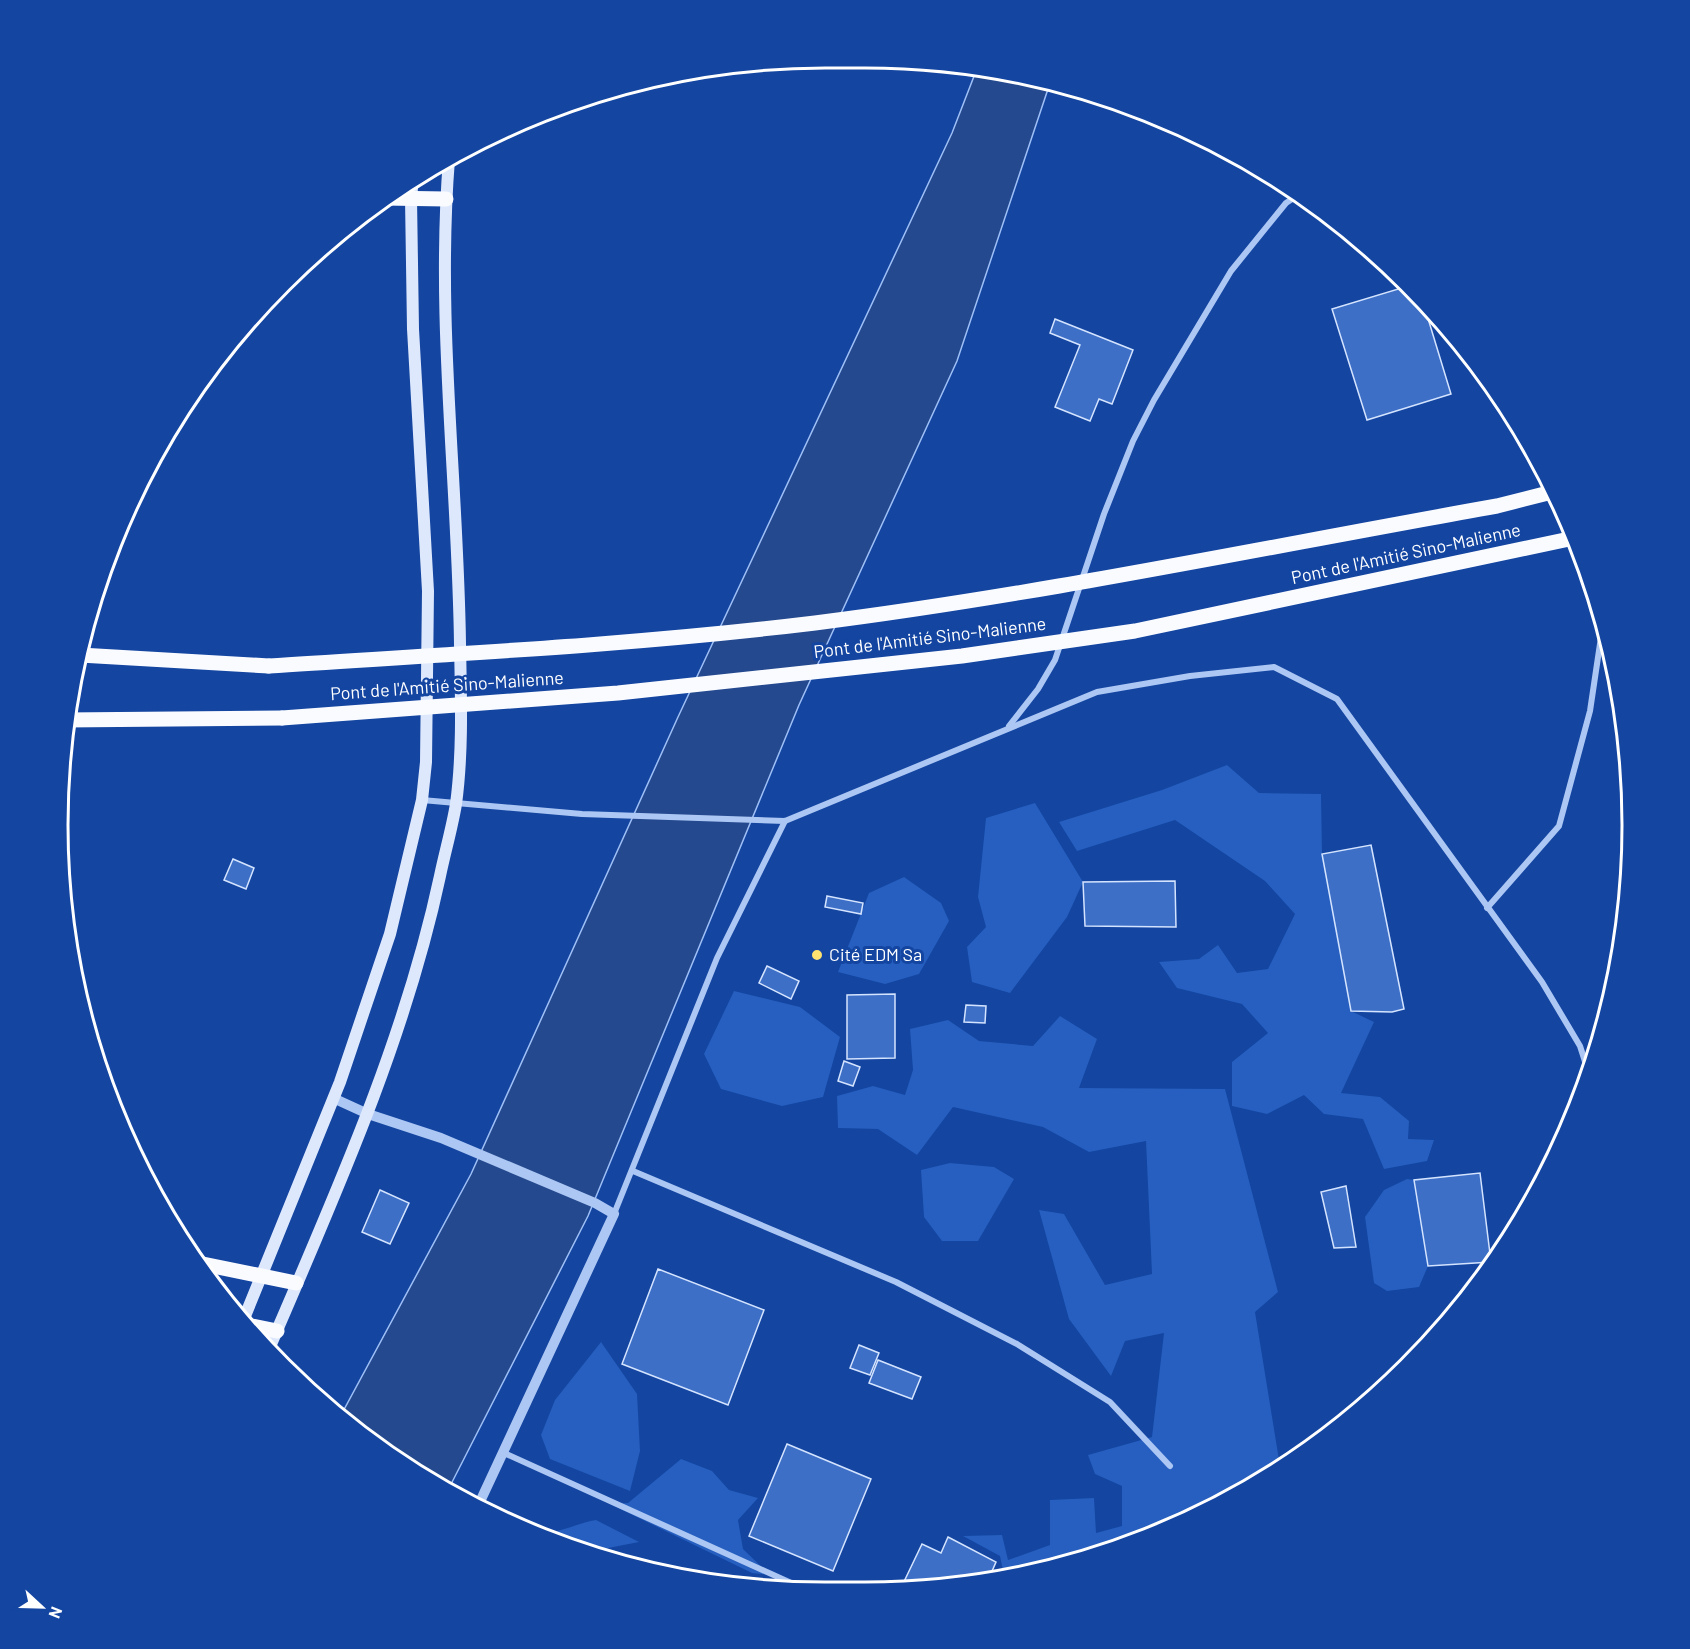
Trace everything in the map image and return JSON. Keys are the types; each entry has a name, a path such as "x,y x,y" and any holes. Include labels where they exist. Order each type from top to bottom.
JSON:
{"main road":[{"path":"272,1342 368,1114 425,945 456,804 460,694 459,586 446,321 446,199 448,168"},
{"path":"246,1313 333,1098 390,934 422,800 426,762 428,591 413,329 412,190"},
{"path":"400,198 446,199"},
{"name":"Pont de l'Amitié Sino-Malienne","path":"87,655 269,666 574,645 815,623 1126,572 1497,506 1546,494"},
{"name":"Pont de l'Amitié Sino-Malienne","path":"75,720 282,718 618,693 985,652 1135,631 1567,540"},
{"path":"210,1265 296,1283"},
{"path":"258,1327 277,1331"}],"street":[{"path":"1007,728 1038,689 1055,660 1104,514 1133,441 1154,400 1231,271 1286,203 1292,199"},
{"path":"1487,908 1559,826 1590,711 1600,643"},
{"path":"422,800 582,814 785,821 1097,692 1190,676 1274,667 1337,699 1542,982 1580,1046 1585,1060"},
{"path":"482,1499 633,1171 717,958 785,821"},
{"path":"333,1098 368,1114 441,1138 595,1203 614,1214"},
{"path":"633,1171 896,1282 1017,1344 1110,1402 1170,1466"},
{"path":"504,1453 779,1580"}],"shaded area":[{"path":"974,76 1048,90 957,361 799,705 588,1216 452,1483 404,1454 344,1409 471,1174 678,717 952,133"},
{"path":"1227,765 1259,793 1321,794 1322,854 1351,1011 1374,1022 1341,1093 1380,1097 1409,1121 1408,1139 1434,1140 1427,1161 1384,1169 1363,1119 1324,1114 1304,1095 1267,1114 1232,1106 1232,1062 1268,1033 1242,1004 1177,988 1159,962 1199,959 1218,945 1237,973 1268,969 1295,914 1265,881 1175,820 1077,851 1059,822 1162,790"},
{"path":"1035,803 1083,882 1067,917 1010,993 972,982 967,947 986,927 978,897 986,818"},
{"path":"904,877 941,903 949,921 919,974 885,984 838,972 869,893"},
{"path":"734,991 800,1007 840,1037 823,1097 782,1106 721,1089 704,1054"},
{"path":"1060,1016 1097,1039 1079,1088 1225,1089 1278,1292 1255,1312 1279,1458 1244,1480 1155,1524 1061,1556 1003,1569 1000,1556 963,1536 1002,1535 1008,1560 1050,1545 1050,1500 1094,1498 1096,1533 1122,1526 1122,1486 1095,1474 1088,1455 1152,1437 1164,1333 1125,1341 1111,1376 1069,1319 1039,1210 1064,1214 1105,1285 1152,1274 1146,1141 1089,1152 1043,1127 953,1107 917,1155 878,1129 838,1128 837,1096 873,1086 905,1095 913,1070 910,1029 948,1020 979,1041 1033,1046"},
{"path":"950,1163 994,1167 1014,1179 978,1241 942,1241 924,1217 921,1170"},
{"path":"1407,1179 1414,1180 1428,1266 1419,1287 1387,1291 1374,1283 1365,1217 1384,1190"},
{"path":"601,1342 637,1394 640,1451 630,1491 550,1459 541,1435 555,1400"},
{"path":"681,1459 712,1471 729,1490 758,1498 738,1520 743,1549 770,1575 752,1573 610,1504 628,1503"},
{"path":"596,1520 639,1542 605,1549 555,1531"}],"building":[{"path":"1400,288 1428,317 1451,394 1367,420 1332,309"},
{"path":"1055,319 1133,350 1112,404 1099,399 1090,421 1055,407 1080,345 1050,333"},
{"path":"1371,845 1404,1009 1392,1012 1351,1011 1322,854"},
{"path":"233,859 254,868 246,889 224,880"},
{"path":"1175,881 1176,927 1085,926 1083,882"},
{"path":"827,896 863,903 861,914 825,907"},
{"path":"767,966 799,981 791,999 759,983"},
{"path":"895,994 895,1058 847,1059 847,995"},
{"path":"966,1005 986,1006 985,1023 964,1022"},
{"path":"844,1061 860,1067 853,1086 838,1081"},
{"path":"1480,1173 1490,1252 1482,1263 1428,1266 1414,1180"},
{"path":"1346,1186 1356,1247 1334,1248 1321,1192"},
{"path":"380,1190 409,1203 390,1244 362,1232"},
{"path":"658,1269 764,1310 728,1405 622,1364"},
{"path":"859,1345 879,1353 870,1375 850,1368"},
{"path":"878,1360 921,1377 912,1399 869,1383"},
{"path":"787,1444 871,1479 833,1571 749,1536"},
{"path":"948,1537 996,1562 992,1570 905,1580 922,1544 941,1553"}],"place":[{"name":"Cité EDM Sa","path":"817,955"}]}
